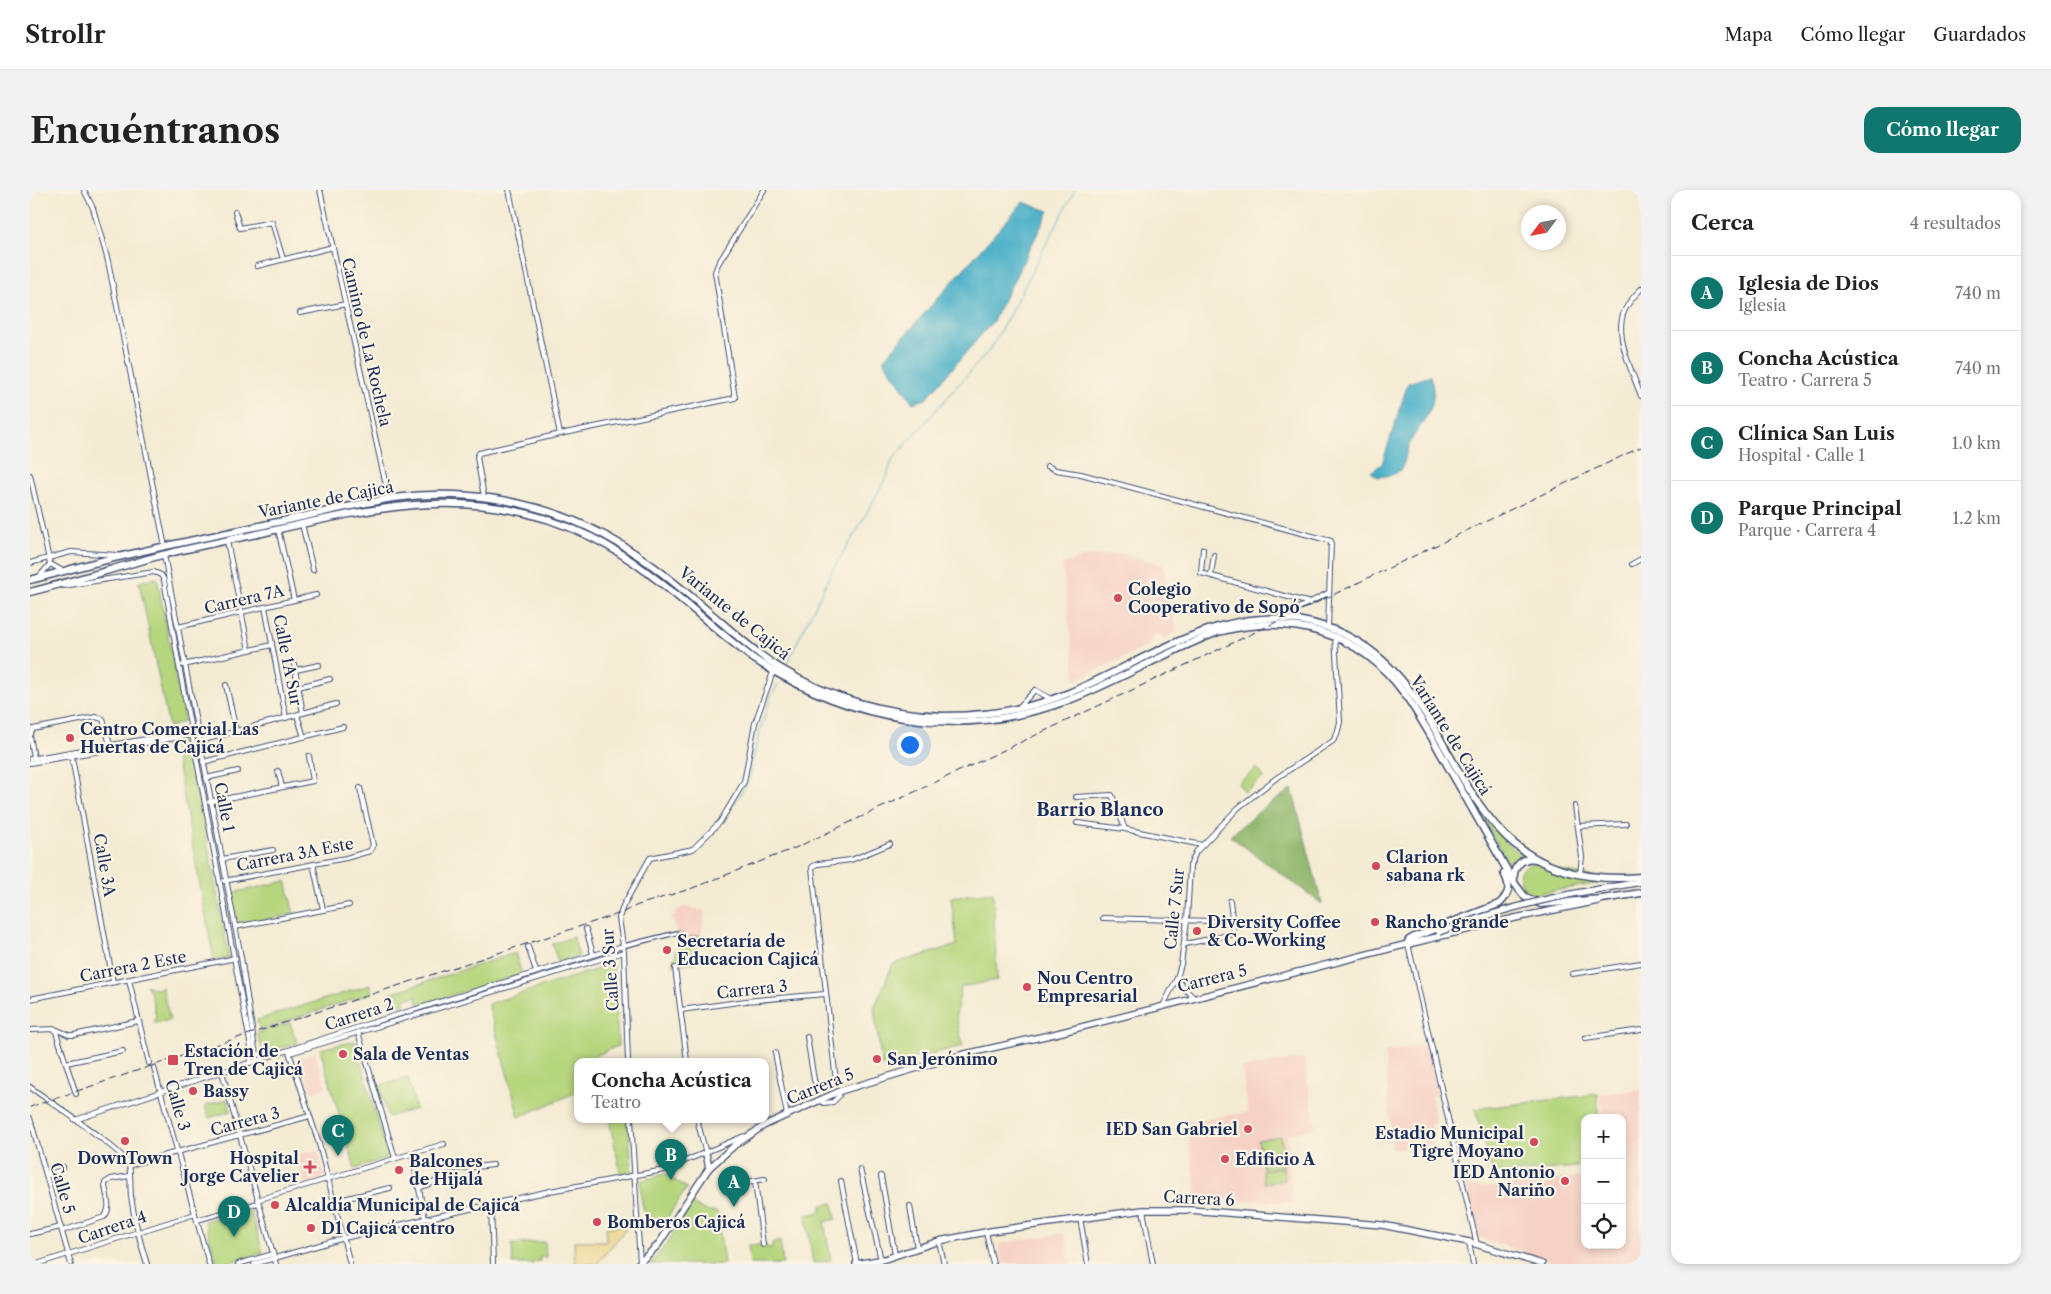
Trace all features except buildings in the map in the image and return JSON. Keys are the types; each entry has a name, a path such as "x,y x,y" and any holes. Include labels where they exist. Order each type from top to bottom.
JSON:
{"highway":[{"name":"Variante de Cajicá","path":"30,580 124,555 389,499 445,495 484,497 551,512 613,539 641,556 777,671"},
{"name":"Variante de Cajicá","path":"30,592 164,555 227,540 391,507 446,502 500,507 549,519 592,537 625,556 741,650 841,704 897,718 949,722 989,719 1041,709 1070,699 1199,639 1235,628 1285,624 1320,631 1348,643 1376,663 1404,692 1515,884 1526,897 1541,904 1602,899 1641,893"},
{"name":"Variante de Cajicá","path":"796,681 844,698 898,712 944,716 987,713 1018,708 1068,694 1204,631 1234,622 1258,618 1298,619 1328,628 1359,642 1394,671 1418,702 1468,790 1486,815 1510,841 1540,860 1580,874 1605,878 1641,877"},
{"path":"1406,944 1414,936 1499,904 1505,898 1509,887 1508,881 1496,858 1492,844"},
{"path":"1515,884 1515,869 1519,863 1525,859 1533,858 1540,860"}],"main road":[{"name":"Carrera 5","path":"1406,944 1515,906 1641,882"},
{"name":"Carrera 5","path":"748,1134 787,1114 840,1091 938,1060 1054,1034 1164,1004 1406,944 1602,899"},
{"path":"639,1263 658,1245 709,1168 748,1134"},
{"path":"706,1154 709,1168"},
{"name":"Carrera 6","path":"856,1264 884,1261 895,1255 917,1248 986,1232 1143,1210 1190,1210 1382,1225 1469,1242 1542,1264"}],"street":[{"path":"84,190 95,216 108,260 164,547"},
{"name":"Camino de La Rochela","path":"320,190 389,499"},
{"path":"508,190 560,434"},
{"path":"484,497 477,457 479,453 486,450 735,398 715,272 718,264 764,190"},
{"path":"235,212 240,228 272,222 283,259"},
{"path":"257,266 333,248"},
{"path":"1641,289 1634,296 1622,316 1621,331 1624,346 1641,396"},
{"path":"300,313 346,304"},
{"path":"485,444 486,450"},
{"path":"1047,466 1052,469 1081,474 1331,541 1328,628"},
{"path":"30,476 50,564 65,572"},
{"path":"302,524 313,570"},
{"path":"278,529 294,600"},
{"path":"227,540 248,650"},
{"path":"1203,549 1200,573 1310,603"},
{"path":"30,563 71,552 124,555"},
{"name":"Calle 1","path":"164,555 235,928 255,1049 257,1053 266,1058"},
{"path":"1211,575 1214,555"},
{"path":"1632,564 1641,559"},
{"path":"38,578 50,564"},
{"name":"Calle 1","path":"56,586 68,586 154,572 161,575 164,580 252,1054 250,1063"},
{"path":"1279,618 1328,593"},
{"name":"Carrera 7A","path":"178,627 316,595"},
{"name":"Calle 1A Sur","path":"265,606 286,718"},
{"name":"Calle 7 Sur","path":"1164,1004 1177,978 1185,944 1190,866 1196,852 1238,808 1274,779 1335,738 1340,722 1335,636"},
{"path":"179,666 272,645"},
{"path":"294,664 302,713"},
{"path":"296,670 319,665"},
{"name":"Calle 3 Sur","path":"628,1058 624,952 619,918 620,913 646,861 653,857 693,850 720,822 744,782 755,723 777,671"},
{"path":"298,687 330,679"},
{"path":"226,684 236,731"},
{"path":"1018,708 1034,688 1051,699"},
{"path":"200,741 336,704"},
{"path":"297,714 304,737"},
{"path":"110,745 103,719 96,717 33,729 30,736 32,758 71,754 191,733"},
{"path":"203,762 343,726"},
{"path":"30,763 110,745 198,732"},
{"name":"Calle 3A","path":"71,754 113,982"},
{"path":"205,803 313,781 309,756"},
{"path":"206,778 238,771"},
{"path":"278,771 282,788"},
{"name":"Carrera 3A Este","path":"219,882 346,858 370,851 373,848 360,788"},
{"path":"1076,797 1112,795 1125,829"},
{"path":"1575,806 1582,857 1580,874"},
{"path":"1077,823 1125,829 1202,845"},
{"path":"1578,826 1626,824"},
{"path":"836,1081 812,868 818,864 850,860 890,844"},
{"path":"222,859 272,850"},
{"path":"313,864 323,909"},
{"path":"1185,944 1234,934 1230,901"},
{"path":"235,928 350,905"},
{"path":"1102,918 1212,921"},
{"path":"586,929 593,954"},
{"path":"623,946 676,933"},
{"path":"1406,944 1477,1244"},
{"name":"Carrera 2","path":"75,1120 536,971 623,946"},
{"path":"528,947 536,971"},
{"path":"350,1264 329,1180 289,1052 624,952"},
{"name":"Carrera 2 Este","path":"30,999 240,957"},
{"path":"1572,974 1641,963"},
{"path":"675,968 686,1058"},
{"path":"1177,978 1193,997"},
{"name":"Calle 3","path":"129,980 149,1063"},
{"name":"Carrera 3","path":"681,1010 746,1001 825,994"},
{"path":"30,1030 55,1029 69,1035 74,1035 138,1021"},
{"path":"55,1029 76,1094"},
{"path":"1585,1038 1641,1030"},
{"path":"358,1032 395,1158"},
{"path":"807,1037 814,1080 818,1089"},
{"path":"66,1063 123,1052"},
{"path":"775,1053 787,1114"},
{"name":"Calle 3","path":"154,1068 209,1264"},
{"path":"222,1072 276,1264"},
{"path":"30,1087 122,1154 129,1165 137,1231 146,1264"},
{"name":"Carrera 3","path":"129,1165 310,1116"},
{"name":"Calle 5","path":"30,1118 71,1264"},
{"path":"631,1123 639,1263"},
{"path":"699,1123 706,1154"},
{"name":"Carrera 5","path":"238,1264 550,1191 664,1170 706,1154 748,1134"},
{"path":"197,1220 444,1144"},
{"path":"412,1154 425,1219"},
{"path":"419,1188 437,1181 439,1171 493,1165"},
{"path":"46,1175 61,1170 62,1167"},
{"path":"860,1169 884,1261"},
{"path":"30,1234 61,1229 104,1217 109,1211 105,1183 111,1179 129,1176"},
{"path":"881,1176 895,1255"},
{"path":"746,1182 765,1179"},
{"path":"755,1181 763,1245"},
{"path":"841,1181 856,1264"},
{"path":"335,1202 390,1188"},
{"path":"491,1205 493,1264"},
{"path":"910,1206 917,1248"},
{"path":"1143,1210 1153,1264"},
{"name":"Carrera 4","path":"37,1264 195,1214"},
{"path":"1080,1218 1088,1264"},
{"path":"986,1232 993,1264"},
{"path":"939,1242 944,1264"},
{"path":"1469,1242 1472,1264"},
{"name":"Carrera 5","path":"254,1264 274,1256"}],"shaded area":[{"name":"Colegio Cooperativo de Sopó","path":"1121,553 1163,565 1177,632 1165,638 1156,634 1147,647 1076,680 1062,564 1089,556"},
{"path":"684,907 705,911 697,962 673,965 676,955 675,951 680,946 672,916 676,915 676,911"},
{"path":"1426,1044 1438,1095 1431,1096 1436,1123 1431,1124 1433,1146 1392,1150 1385,1052"},
{"path":"315,1053 326,1087 312,1092 301,1058"},
{"name":"IED San Gabriel","path":"1304,1058 1315,1127 1287,1134 1292,1203 1198,1200 1186,1123 1248,1112 1242,1068"},
{"name":"IED Antonio Nariño","path":"1641,1090 1641,1264 1561,1264 1478,1237 1466,1186 1499,1187 1581,1177 1581,1249 1626,1249 1626,1114 1602,1114 1600,1094"},
{"name":"Hospital Jorge Cavelier","path":"317,1150 325,1178 304,1184 296,1155"},
{"path":"1064,1233 1070,1264 1003,1264 998,1244"}],"green space":[{"path":"157,578 184,721 169,728 139,582"},
{"path":"188,738 229,958 214,960 173,741"},
{"path":"1257,768 1264,777 1244,792 1238,783"},
{"path":"1292,789 1322,904 1230,836 1261,810"},
{"path":"1479,812 1503,840 1522,856 1511,868"},
{"path":"1536,862 1545,867 1611,881 1530,895 1522,884 1520,871 1530,863"},
{"path":"286,881 294,914 238,925 232,893"},
{"path":"993,892 997,980 961,987 956,1015 963,1046 882,1066 874,1008 893,964 957,945 951,897"},
{"path":"676,933 681,933 684,943 690,941 689,937 700,935 697,962 673,965 676,955 675,951 680,946"},
{"path":"573,937 579,956 558,962 552,944"},
{"path":"515,953 522,974 419,1005 416,996 404,999 405,1003 398,1005 396,999 390,1001 388,994"},
{"path":"613,964 618,1046 593,1058 574,1058 574,1093 519,1117 488,1004"},
{"path":"146,985 155,989 162,987 170,1020 155,1023 156,1016 150,992"},
{"path":"370,985 372,993 260,1030 257,1020"},
{"path":"290,1023 297,1043 263,1053 257,1033"},
{"path":"355,1041 388,1157 355,1169 320,1049"},
{"path":"408,1078 416,1109 388,1117 379,1086"},
{"name":"Estadio Municipal Tigre Moyano","path":"1598,1094 1598,1114 1581,1114 1581,1166 1493,1175 1475,1109"},
{"path":"227,1099 231,1111 209,1118 205,1106"},
{"path":"610,1123 628,1123 632,1174 621,1175"},
{"path":"1280,1136 1283,1149 1260,1154 1258,1140"},
{"path":"1282,1152 1284,1165 1263,1169 1261,1156"},
{"path":"1283,1167 1285,1180 1264,1183 1262,1171"},
{"path":"665,1174 687,1188 661,1227 661,1223 645,1212 640,1181"},
{"path":"833,1203 836,1219 824,1222 831,1260 813,1263 807,1215 821,1212 821,1206"},
{"path":"692,1204 708,1212 717,1212 724,1264 650,1264 666,1245"},
{"path":"250,1208 263,1253 217,1264 205,1221"},
{"path":"780,1241 783,1264 750,1264 748,1245 766,1245 767,1248 772,1248 772,1243"},
{"path":"545,1242 546,1257 540,1257 540,1261 533,1262 533,1264 513,1264 512,1244"}],"sand":[{"path":"629,1225 597,1264 575,1264 574,1241 606,1241 606,1227"}],"water":[{"path":"1023,202 1049,211 993,321 926,399 913,403 883,360"},
{"path":"1430,376 1433,388 1431,407 1412,439 1403,465 1395,473 1378,477 1371,472 1382,464 1408,383"}],"waterway":[{"path":"786,665 834,567 855,534 887,476 892,460 992,347 1075,190"},
{"path":"726,818 750,778 758,737 771,696 778,684"}],"railway":[{"path":"30,1107 621,913 638,905 690,889 795,848 1243,638 1641,447"}],"place":[{"name":"Colegio Cooperativo de Sopó","path":"1118,598"},
{"name":"Centro Comercial Las Huertas de Cajicá","path":"70,738"},
{"name":"Clarion sabana rk","path":"1376,866"},
{"name":"Rancho grande","path":"1375,922"},
{"name":"Diversity Coffee & Co-Working","path":"1197,931"},
{"name":"Secretaría de Educacion Cajicá","path":"667,950"},
{"name":"Nou Centro Empresarial","path":"1027,987"},
{"name":"Sala de Ventas","path":"343,1054"},
{"name":"San Jerónimo","path":"877,1059"},
{"name":"Estación de Tren de Cajicá","path":"173,1060"},
{"name":"Bassy","path":"193,1091"},
{"name":"IED San Gabriel","path":"1248,1129"},
{"name":"DownTown","path":"125,1141"},
{"name":"Estadio Municipal Tigre Moyano","path":"1534,1142"},
{"name":"Clínica San Luis","path":"338,1156"},
{"name":"Edificio A","path":"1225,1159"},
{"name":"Hospital Jorge Cavelier","path":"310,1167"},
{"name":"Balcones de Hijalá","path":"399,1170"},
{"name":"Concha Acústica","path":"671,1180"},
{"name":"IED Antonio Nariño","path":"1565,1181"},
{"name":"Alcaldía Municipal de Cajicá","path":"275,1205"},
{"name":"Iglesia de Dios","path":"734,1207"},
{"name":"Bomberos Cajicá","path":"597,1222"},
{"name":"D1 Cajicá centro","path":"311,1228"},
{"name":"Parque Principal","path":"234,1237"}],"district":[{"name":"Barrio Blanco","path":"1100,810"}]}
